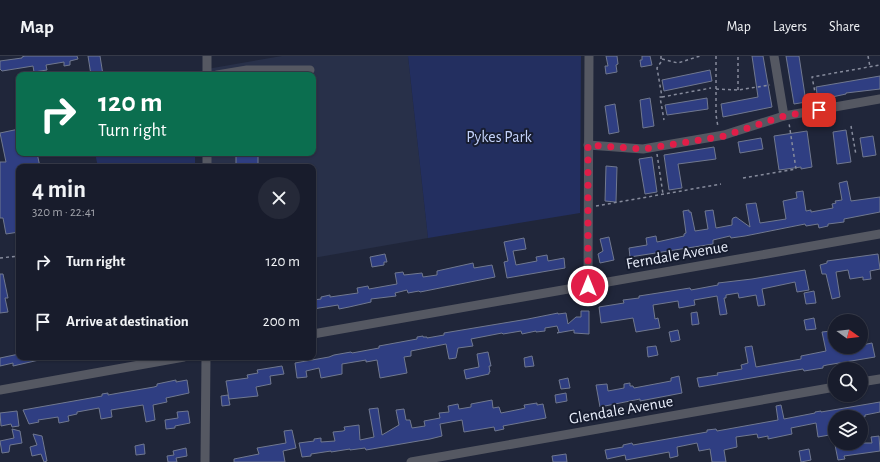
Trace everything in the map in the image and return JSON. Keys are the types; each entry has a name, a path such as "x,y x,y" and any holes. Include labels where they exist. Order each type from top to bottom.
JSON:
{"street":[{"path":"207,72 208,56"},
{"path":"588,286 589,56"},
{"path":"774,56 786,118"},
{"path":"235,72 247,70 310,70"},
{"path":"588,145 643,149 724,136 786,118 880,99"},
{"name":"Ferndale Avenue","path":"316,333 880,234"},
{"path":"0,390 167,360"},
{"path":"205,462 206,360"},
{"path":"868,381 880,379"},
{"name":"Glendale Avenue","path":"411,462 828,388"}],"path":[{"path":"661,56 658,68 662,97 660,97 664,120"},
{"path":"661,59 678,63 700,56"},
{"path":"716,56 716,115 718,131"},
{"path":"738,56 738,90"},
{"path":"868,56 870,67"},
{"path":"817,105 812,77 880,65"},
{"path":"716,89 738,90 774,84"},
{"path":"662,97 711,88"},
{"path":"743,178 796,169 786,118"},
{"path":"851,126 856,155"},
{"path":"656,151 663,194"},
{"path":"594,206 721,184"},
{"path":"0,258 16,256"}],"shaded area":[{"path":"282,56 408,56 428,238 316,257 316,164 206,164 207,156 316,156 316,72 207,72 207,69"}],"green space":[{"name":"Pykes Park","path":"408,56 581,56 580,213 428,238"},
{"path":"96,156 195,156 195,164 97,164"}],"building":[{"path":"25,56 77,56 78,59 70,61 70,65 64,66 64,62 46,65 47,70 34,72 33,66 2,71 0,69 0,61 22,58"},
{"path":"88,56 100,56 103,72 91,72"},
{"path":"606,56 617,56 617,72 606,74 605,66 608,66"},
{"path":"642,56 650,56 652,65 641,67 640,60 642,60"},
{"path":"752,56 763,56 772,107 723,117 721,104 758,97"},
{"path":"786,56 799,56 806,102 794,104"},
{"path":"710,70 712,81 664,91 662,80"},
{"path":"880,76 880,89 846,93 818,100 816,87"},
{"path":"650,98 654,126 643,128 640,100"},
{"path":"707,98 708,109 667,115 665,105"},
{"path":"615,104 619,132 609,134 605,106"},
{"path":"16,130 16,156 38,156 39,164 16,164 16,232 6,234 3,218 0,218 0,162 6,162 0,133"},
{"path":"846,130 851,162 837,164 833,132"},
{"path":"807,131 812,167 779,170 774,136"},
{"path":"873,136 876,155 863,157 860,138"},
{"path":"761,138 763,149 740,153 738,142"},
{"path":"714,147 716,159 678,164 682,188 669,190 664,155"},
{"path":"236,156 258,156 258,164 236,164"},
{"path":"652,157 657,192 645,194 639,159"},
{"path":"606,166 617,167 616,202 605,201"},
{"path":"847,181 851,201 880,197 880,212 844,219 844,222 828,224 828,226 819,228 818,224 806,226 805,224 745,236 731,238 730,236 713,240 713,244 630,257 629,248 647,245 646,238 656,236 657,242 684,236 686,233 683,211 689,210 689,212 691,212 695,231 708,229 705,211 713,210 716,228 732,225 733,218 736,217 750,227 746,204 756,203 760,223 786,219 783,201 797,198 796,192 803,191 806,211 811,210 811,212 833,208 832,204 836,203 835,201 842,200 839,183"},
{"path":"609,237 614,260 600,263 598,254 603,251 600,239"},
{"path":"524,238 526,249 513,251 516,265 537,261 536,257 547,255 548,261 564,258 565,268 507,278 504,262 508,261 504,242"},
{"path":"385,254 387,262 384,262 384,265 372,267 370,257"},
{"path":"878,254 880,269 870,271 871,279 863,280 863,277 850,279 848,270 836,272 840,297 832,299 826,274 822,274 820,265 827,263 827,261"},
{"path":"473,263 474,268 492,265 495,277 420,292 408,293 407,290 395,293 396,296 371,299 371,302 339,309 338,305 316,309 316,300 321,299 321,297 358,293 357,288 368,286 369,289 397,284 395,273 403,272 404,275 422,273 423,277 437,275 437,271"},
{"path":"805,270 809,290 797,292 795,282 762,289 765,305 758,306 756,295 739,298 738,293 726,295 726,298 724,298 727,314 720,315 717,296 694,300 695,305 679,308 678,301 653,305 655,319 658,318 660,328 636,332 633,318 601,323 599,307 624,303 623,300 639,298 639,296 690,288 691,290 718,285 718,283"},
{"path":"0,274 3,274 8,298 5,298 8,312 0,313"},
{"path":"814,291 816,303 806,304 804,293"},
{"path":"581,311 589,311 589,334 574,333 574,330 557,333 559,332 557,326 545,328 545,331 522,334 521,331 502,333 471,339 473,346 458,348 456,358 449,359 446,344 411,351 411,356 404,357 407,373 380,378 377,360 366,362 366,360 342,364 342,374 321,378 319,368 306,371 307,377 297,378 295,363 379,348 379,346 417,339 417,337 423,336 427,338 444,335 444,333 558,313 566,313 568,324 576,317 581,317"},
{"path":"697,312 699,324 692,325 691,313"},
{"path":"814,318 816,329 806,330 804,320"},
{"path":"678,330 680,340 671,342 669,332"},
{"path":"828,331 828,354 868,354 868,344 872,343 875,357 845,362 828,362 828,365 823,366 823,368 804,371 803,369 699,387 697,378 742,369 741,365 748,363 745,347 752,346 756,367 801,359 801,356 826,351 822,332"},
{"path":"656,346 658,355 648,357 647,347"},
{"path":"488,352 491,366 489,366 489,374 466,379 464,370 479,367 477,354"},
{"path":"16,355 16,360 39,360 13,366 13,363 0,366 0,358"},
{"path":"532,356 534,366 525,367 524,358"},
{"path":"282,366 284,374 270,376 271,384 256,387 258,396 229,399 226,381 248,378 247,375 258,373 257,370"},
{"path":"679,376 682,393 600,407 596,385 607,384 608,391 624,388 624,384 630,383 630,386 633,386 634,388 671,381 671,378"},
{"path":"568,378 570,388 561,389 559,380"},
{"path":"176,380 176,382 187,380 189,393 166,398 167,402 153,405 155,420 146,422 143,405 111,410 112,417 101,419 99,408 77,412 77,414 68,416 69,421 59,423 58,417 38,420 39,422 29,424 23,410 102,396 102,394 108,393 108,395 154,387 157,386 157,384"},
{"path":"566,393 567,401 556,403 555,395"},
{"path":"228,395 230,405 222,406 221,396"},
{"path":"492,400 493,408 499,407 501,413 525,408 524,405 537,403 537,405 543,404 546,418 503,426 504,429 495,431 494,427 464,432 462,420 440,424 442,436 430,439 366,450 365,448 331,451 302,457 299,443 314,441 314,439 321,438 321,442 335,441 333,432 343,431 345,430 344,427 359,425 360,440 374,437 369,409 378,408 382,435 399,425 396,410 404,409 406,420 410,420 412,428 425,426 424,421 440,418 439,413 449,412 448,406 458,404 459,409 471,407 471,404"},
{"path":"880,402 880,412 868,414 868,410 833,410"},
{"path":"781,405 784,419 828,411 828,435 818,437 816,423 791,428 792,434 768,439 768,436 758,438 757,434 736,437 737,447 724,450 726,462 712,462 710,449 699,451 697,443 677,447 678,456 670,458 669,452 626,460 625,455 607,459 605,450 623,447 623,445 632,443 633,445 707,432 707,430 716,429 717,431 778,420 776,406"},
{"path":"17,411 19,426 12,427 11,424 1,426 0,413"},
{"path":"188,411 190,423 175,426 175,428 166,429 165,420 178,418 177,412"},
{"path":"12,429 20,431 22,443 10,445 9,452 2,453 0,441 14,438"},
{"path":"292,430 296,448 283,451 285,462 234,462 234,459 259,454 257,448 286,443 284,431"},
{"path":"33,434 42,436 47,461 44,462 41,454 32,456 30,447 37,445"},
{"path":"879,436 880,451 844,456 845,459 838,460 836,450 868,450 868,443 872,443 871,437"},
{"path":"144,444 145,454 136,455 135,446"},
{"path":"186,448 187,456 176,458 177,462 168,462 167,456 174,455 173,451"},
{"path":"809,449 811,460 801,462 799,451"},
{"path":"566,454 567,462 553,462 552,456"}],"route":[{"path":"588,286 588,145 643,149 724,136 784,116 819,110"}]}
